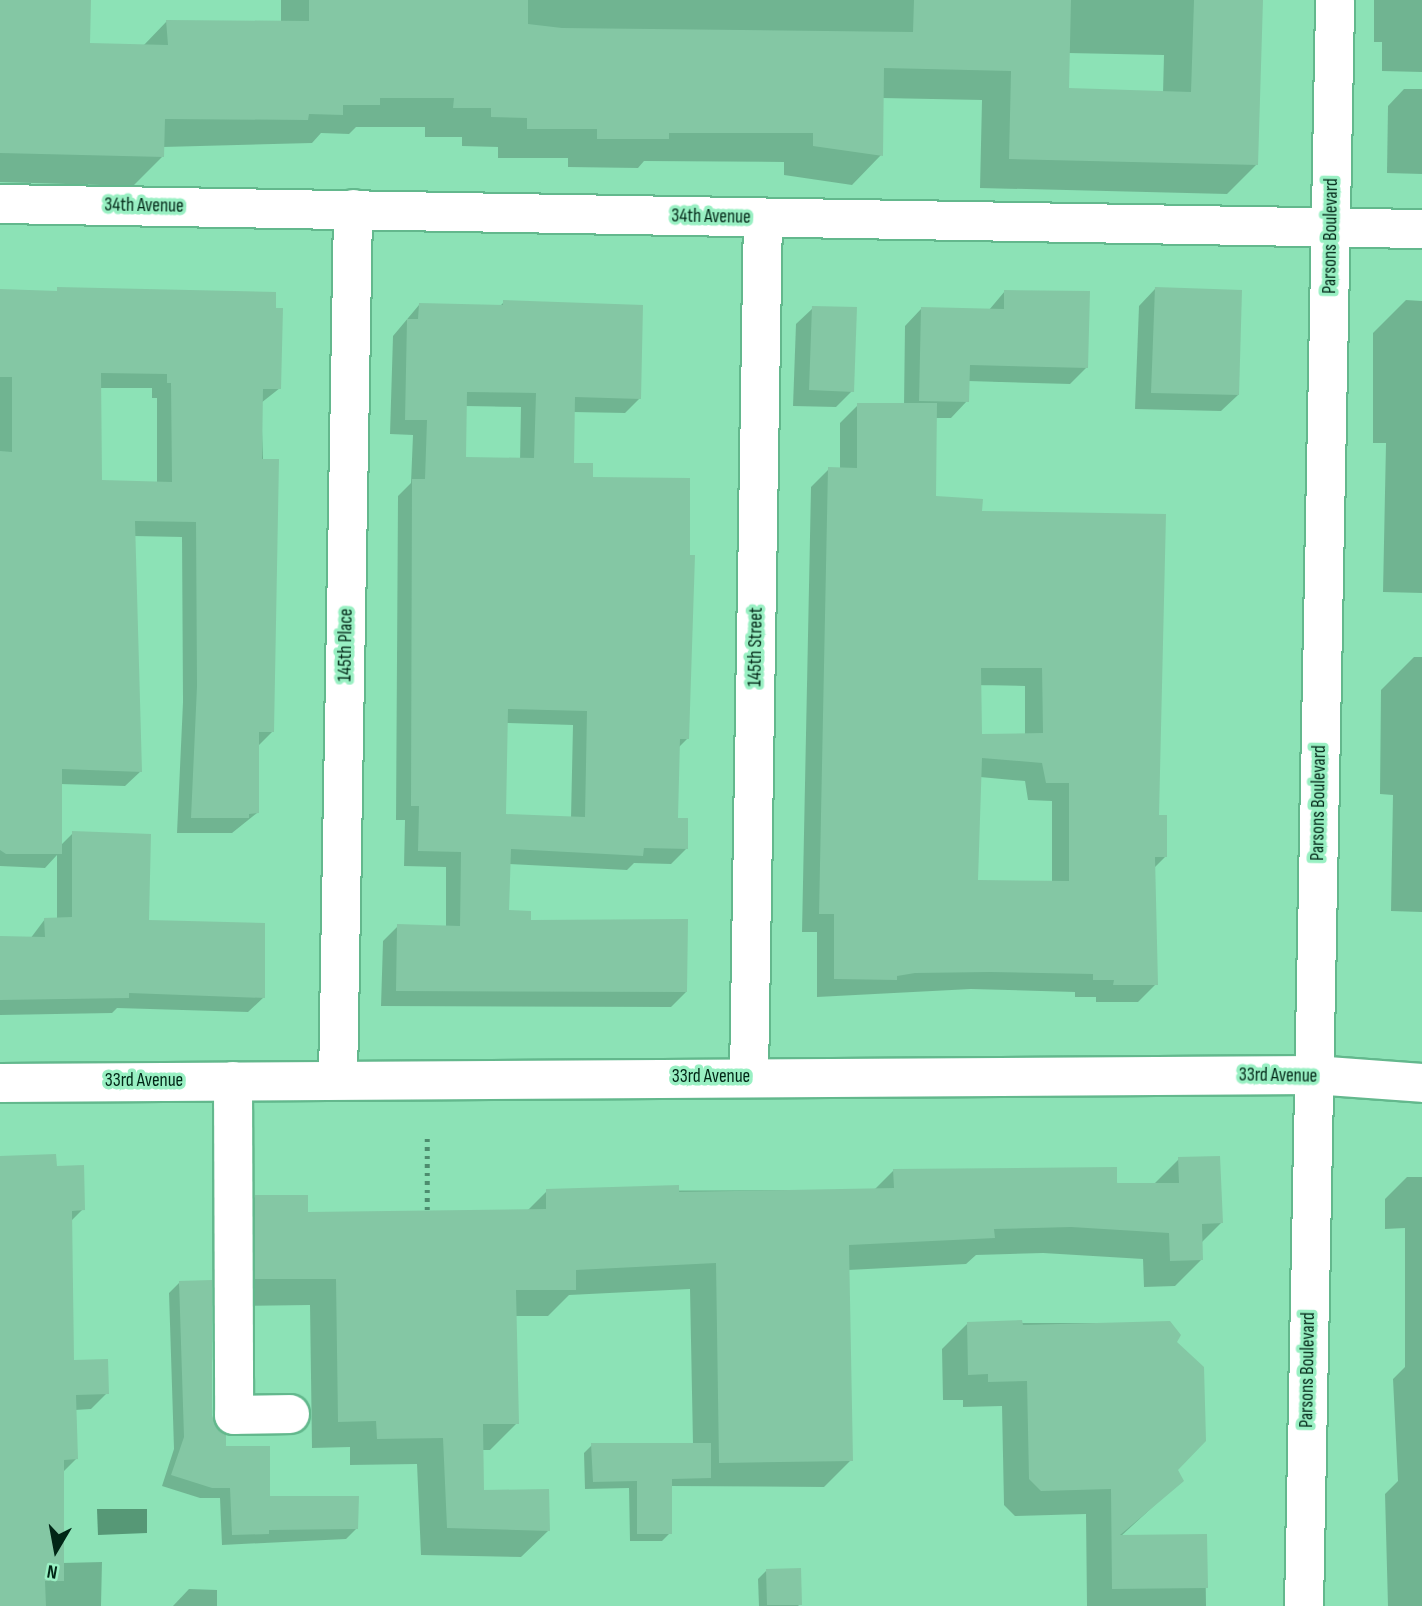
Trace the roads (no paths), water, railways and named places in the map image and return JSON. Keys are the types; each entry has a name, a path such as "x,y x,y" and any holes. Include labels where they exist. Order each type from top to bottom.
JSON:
{"street":[{"name":"Parsons Boulevard","path":"1304,1606 1335,0"},
{"name":"34th Avenue","path":"0,204 1422,229"},
{"name":"145th Place","path":"338,1080 354,209"},
{"name":"145th Street","path":"749,1076 763,218"},
{"name":"33rd Avenue","path":"0,1083 749,1076 1314,1075 1422,1083"},
{"path":"233,1081 234,1415 290,1415"}]}
